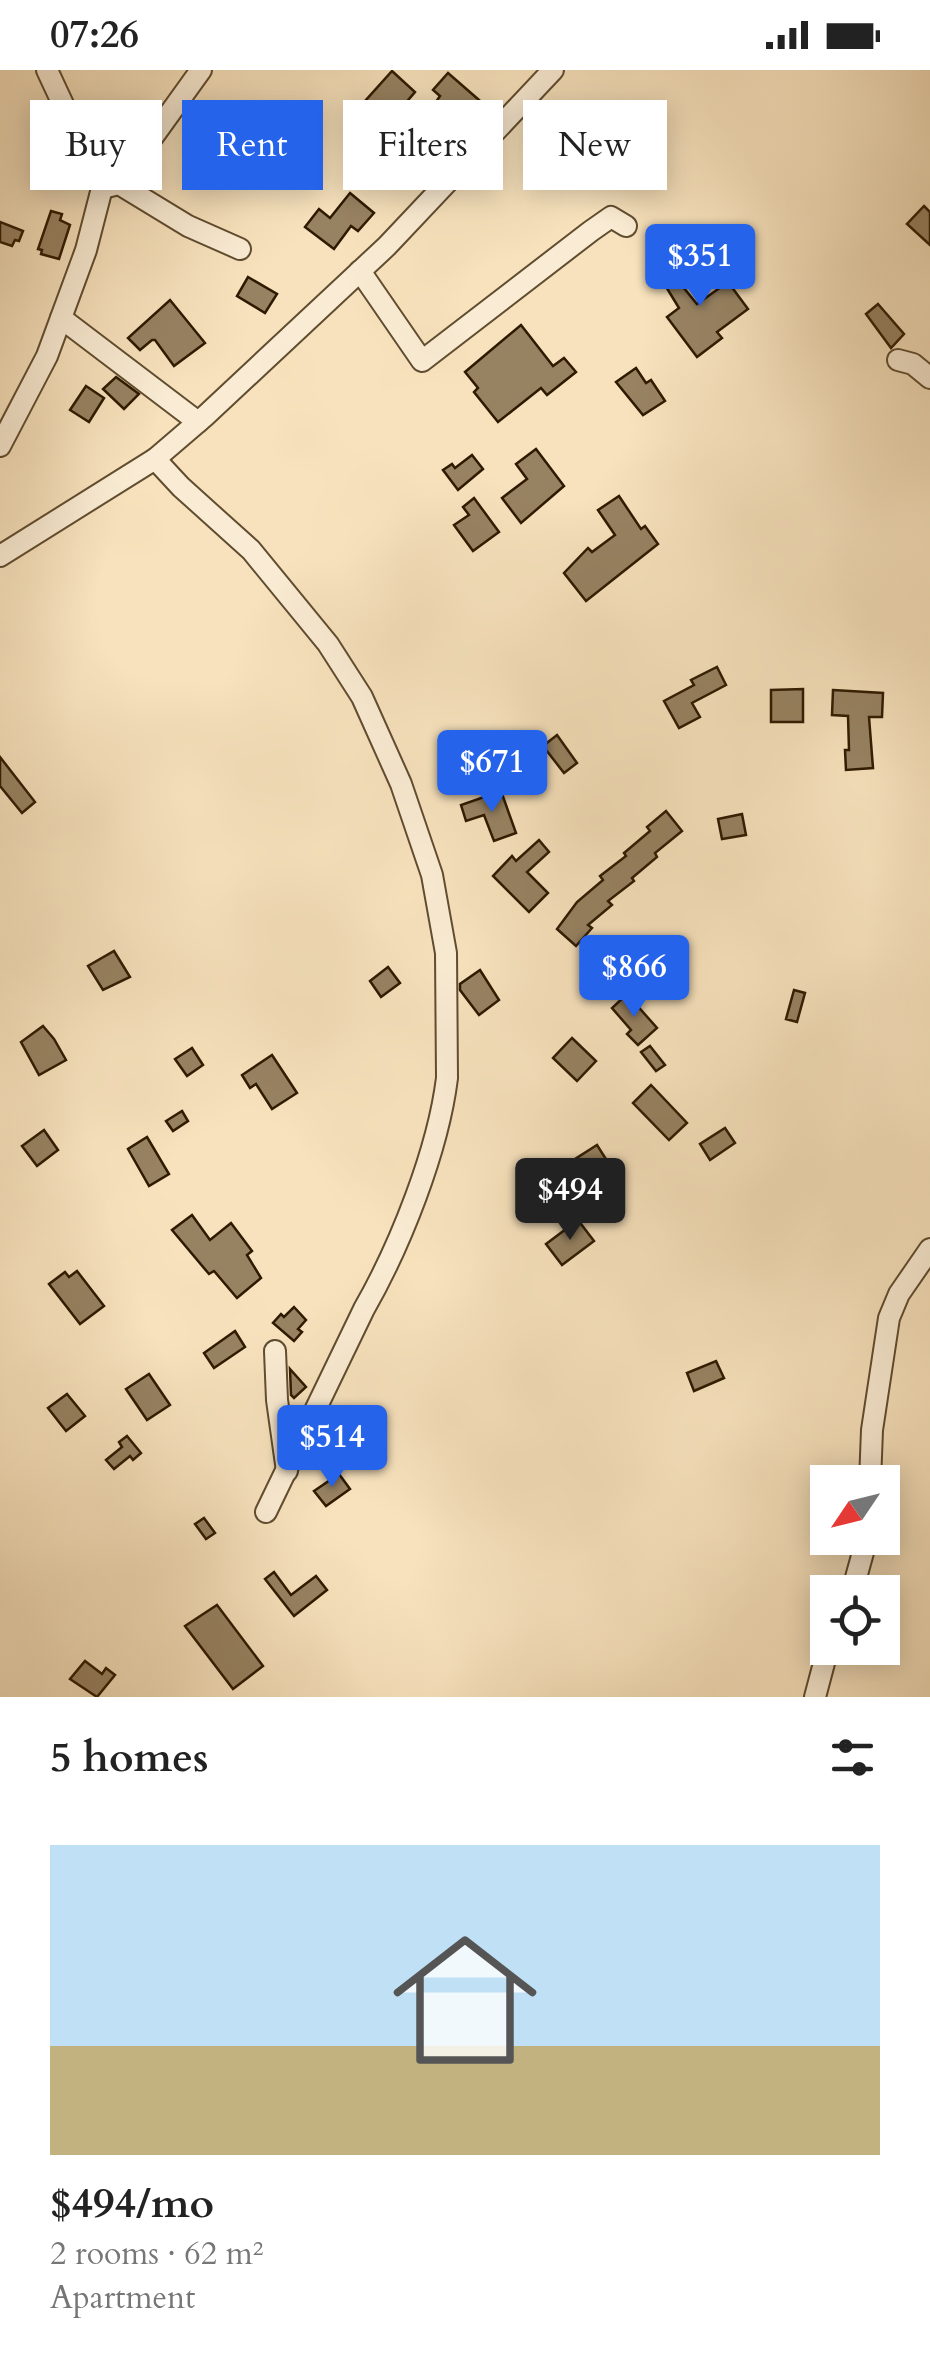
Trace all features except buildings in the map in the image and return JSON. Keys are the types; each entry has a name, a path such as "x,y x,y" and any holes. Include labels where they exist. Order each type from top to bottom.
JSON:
{"street":[{"path":"162,120 201,70"},
{"path":"0,556 155,458 198,422 387,246 553,70"},
{"path":"53,74 66,100"},
{"path":"0,446 47,356 109,190"},
{"path":"119,190 240,249"},
{"path":"360,271 422,361 591,230 611,217 626,226"},
{"path":"61,318 198,422"},
{"path":"898,360 913,364 930,378"},
{"path":"155,458 251,550 328,644 354,684 415,821 432,875 446,953 447,1078 420,1178 383,1277 266,1512"},
{"path":"871,1465 889,1318 899,1294 930,1249"},
{"path":"275,1351 287,1473"},
{"path":"815,1697 823,1665"}]}
